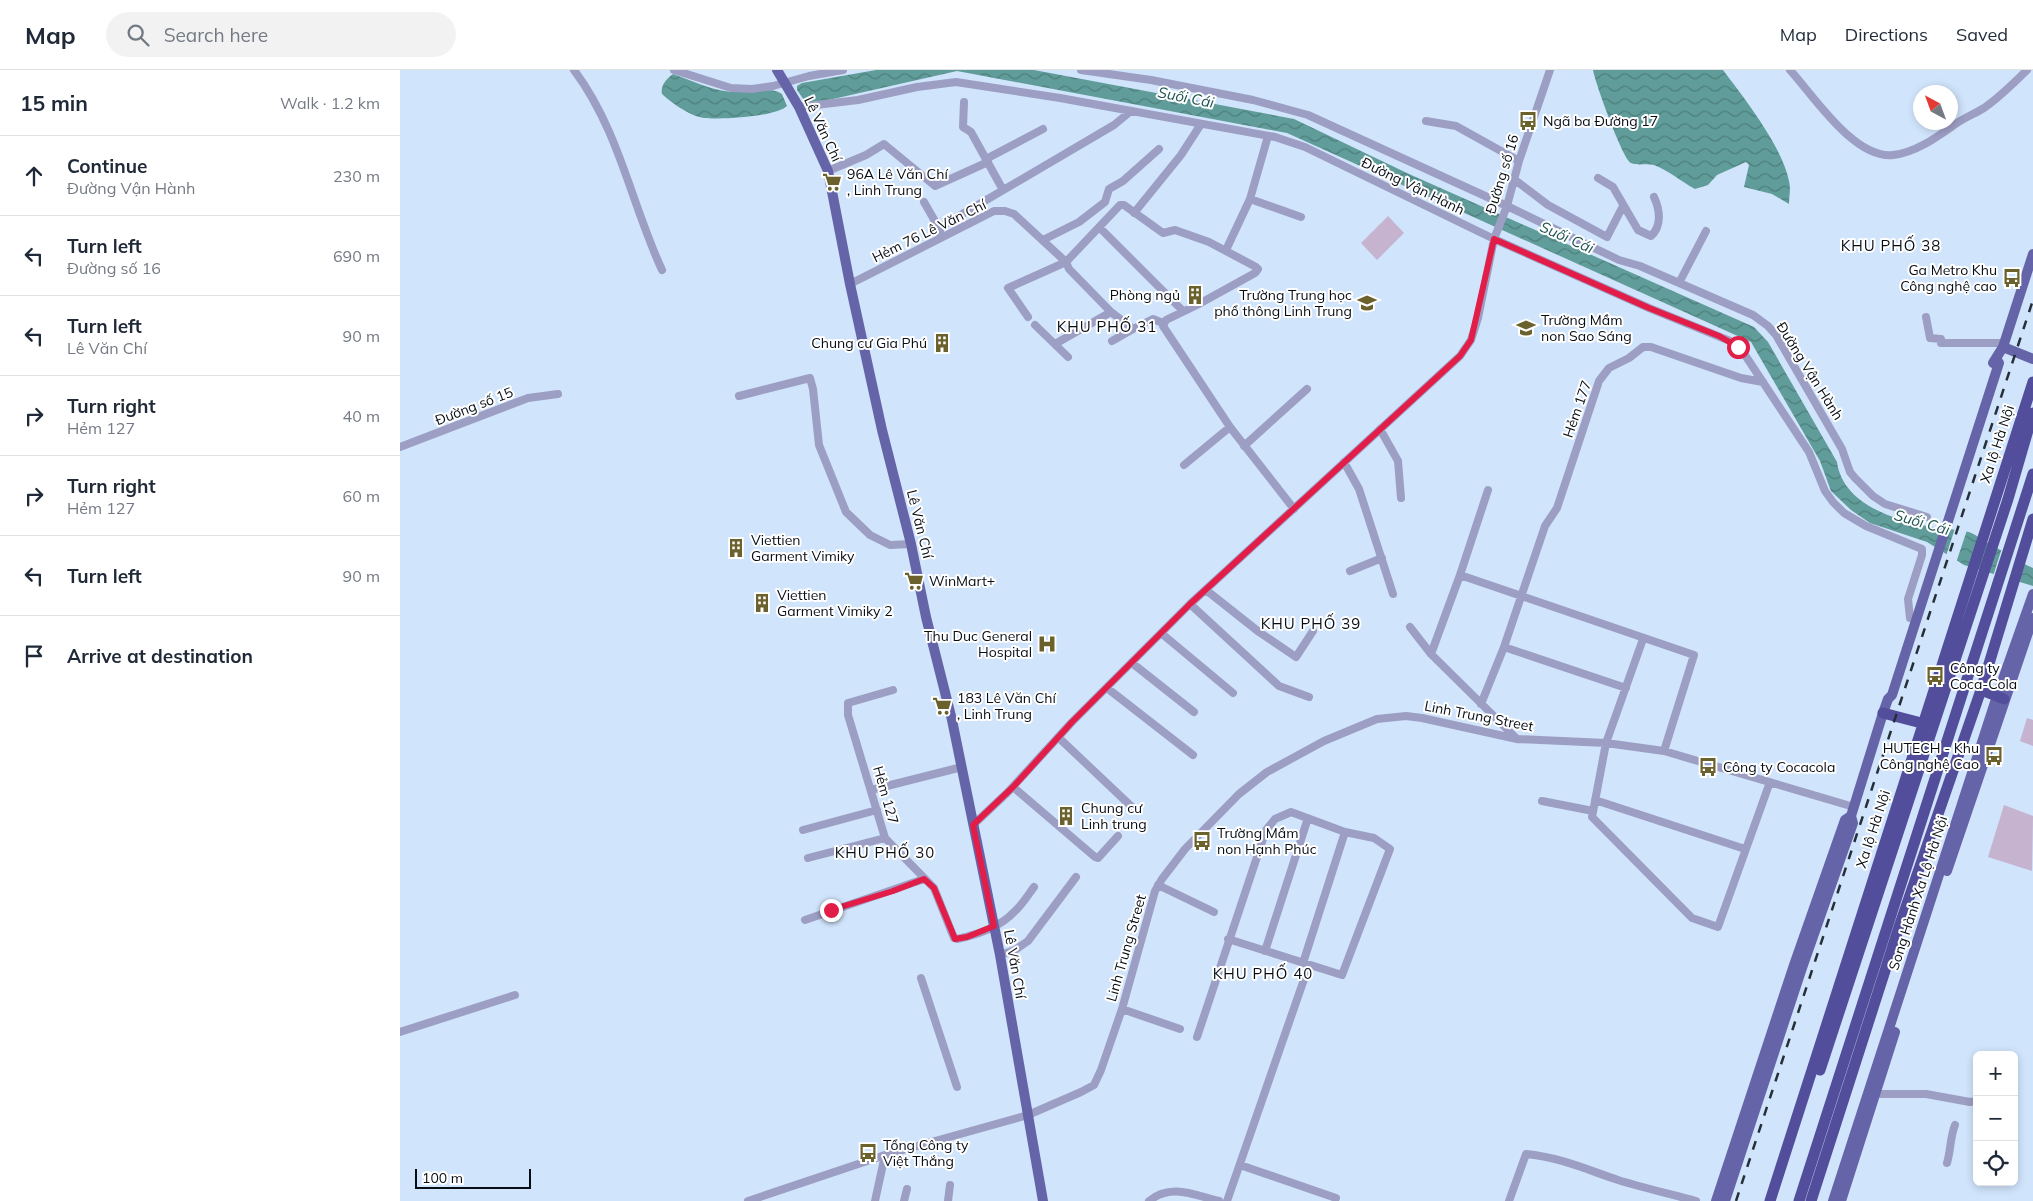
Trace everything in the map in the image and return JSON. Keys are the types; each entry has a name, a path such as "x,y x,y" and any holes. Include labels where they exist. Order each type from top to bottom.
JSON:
{"highway":[{"name":"Xa lộ Hà Nội","path":"2002,497 2033,382"},
{"name":"Xa lộ Hà Nội","path":"1778,1201 1970,593 2002,497 2033,413"},
{"path":"1800,1201 2033,474"},
{"path":"1810,1201 1900,924 1981,690 2033,519"},
{"path":"1981,690 2001,697"},
{"path":"1883,712 1928,724"},
{"name":"Xa lộ Hà Nội","path":"1770,1201 1928,724"}],"main road":[{"name":"Lê Văn Chí","path":"777,70 799,107 828,171 850,284 882,430 911,544 926,617 962,767 1000,954 1043,1201"},
{"path":"1725,1201 1802,968 1853,822 1853,811 1883,712 1888,699 1892,695 1929,569 1999,363 1997,360 2033,254"},
{"path":"2003,345 2032,359"},
{"path":"1888,699 1885,694 1910,618 1929,569"},
{"name":"Song Hành Xa Lộ Hà Nội","path":"1841,1201 2031,599"},
{"name":"Song Hành Xa Lộ Hà Nội","path":"1833,1201 2001,697 2033,618"},
{"path":"1716,1201 1794,965 1845,820 1853,811"}],"street":[{"path":"574,70 590,91 608,127 662,270"},
{"path":"674,70 731,88 752,89 843,70"},
{"name":"Đường Vận Hành","path":"1080,70 1151,80 1253,100 1308,115 1506,209 1620,260 1640,266 1752,315 1768,326 1799,371 1842,449 1850,472 1855,478 1873,496 1885,504 1927,517"},
{"name":"Đường số 16","path":"973,825 1013,787 1058,737 1190,604 1460,356 1471,340 1496,235 1550,70"},
{"path":"1790,70 1832,121 1849,136 1870,149 1888,155 1908,151 1971,116 2001,96 2021,72"},
{"name":"Đường Vận Hành","path":"799,107 858,100 916,87 956,82 1012,89 1268,136 1304,147 1649,308 1730,341 1745,355 1809,452 1825,491 1833,502 1844,512 1866,526 1922,549 1922,555 1908,599 1910,618"},
{"path":"964,102 963,127 971,132 1003,190"},
{"path":"940,234 942,226 1114,125 1131,111"},
{"path":"1426,121 1456,126 1519,161"},
{"path":"1134,213 1176,163 1202,124"},
{"path":"828,171 866,155 884,144 935,186 1043,129"},
{"path":"1226,250 1250,198 1268,136"},
{"path":"1043,240 1079,222 1105,202 1110,189 1159,149"},
{"path":"1598,178 1612,187 1638,230 1651,236 1654,234 1660,215 1654,198"},
{"path":"1515,180 1548,205 1607,237 1623,206"},
{"path":"1250,198 1301,217"},
{"path":"924,202 940,234"},
{"path":"1028,318 1008,288 1066,262 1120,205 1124,205 1162,233 1175,230 1226,250 1256,267 1258,271 1163,323"},
{"name":"Hẻm 76 Lê Văn Chí","path":"850,284 940,234 994,212 1005,211 1014,214 1043,240 1066,262 1069,269 1111,312 1133,329"},
{"path":"1099,227 1183,311"},
{"path":"1679,283 1706,231"},
{"path":"1055,344 1111,312"},
{"path":"1926,317 1930,338 1941,339 1941,343 2003,345"},
{"path":"1112,340 1153,319 1163,323 1174,344 1230,427 1294,509"},
{"path":"1035,325 1068,357"},
{"name":"Hẻm 177","path":"1481,704 1504,647 1544,529 1557,508 1594,394 1604,373 1643,347 1651,347 1742,378 1764,382"},
{"path":"739,396 810,378 813,389 819,445 846,512 870,535 890,545 911,544"},
{"path":"1244,446 1307,390"},
{"name":"Đường số 15","path":"400,447 528,398 558,394"},
{"path":"1184,465 1230,427"},
{"path":"1380,429 1398,461 1402,498"},
{"path":"1344,462 1359,489 1393,594"},
{"path":"1431,654 1488,490"},
{"path":"1350,571 1382,558"},
{"path":"1460,575 1694,655 1664,751"},
{"path":"1206,590 1259,632 1296,657 1313,631"},
{"path":"1190,604 1279,686 1309,697"},
{"path":"1410,627 1431,654 1517,739"},
{"path":"1161,634 1234,694"},
{"path":"1643,638 1606,743 1592,817 1692,918 1718,927 1770,782"},
{"path":"1504,647 1626,688"},
{"path":"1132,663 1194,712"},
{"path":"1107,688 1193,755"},
{"name":"Hẻm 127","path":"893,690 848,703 848,715 886,838 934,888 955,939 967,937 994,926"},
{"name":"Linh Trung Street","path":"748,1201 885,1155 1028,1115 1081,1092 1094,1084 1101,1070 1122,1009 1158,885 1185,849 1253,782 1294,757 1378,719 1406,716 1517,739 1606,743 1664,751 1770,782 1853,811"},
{"path":"1058,737 1133,808"},
{"path":"871,790 962,767"},
{"path":"1013,787 1095,857 1098,858 1118,836"},
{"path":"1595,800 1745,849"},
{"path":"1542,801 1593,811"},
{"path":"803,830 877,810"},
{"path":"1197,1038 1228,939 1266,830 1275,819 1291,812 1345,832 1374,838 1390,850 1342,975 1228,939"},
{"path":"1265,951 1308,818"},
{"path":"1227,1201 1306,964 1345,832"},
{"path":"808,858 886,838"},
{"path":"1000,954 1015,950 1028,940 1076,877"},
{"path":"805,920 924,879"},
{"path":"1158,885 1214,912"},
{"path":"994,926 1014,913 1034,887"},
{"path":"921,978 957,1087"},
{"path":"400,1032 515,995"},
{"path":"1122,1009 1180,1029"},
{"path":"1876,1094 1926,1094 1973,1102"},
{"path":"1947,1163 1951,1150 1954,1124"},
{"path":"1509,1201 1526,1154 1543,1156 1580,1166 1618,1180 1696,1201"},
{"path":"875,1201 885,1155"},
{"path":"1240,1165 1336,1198"},
{"path":"948,1201 950,1185"},
{"path":"904,1201 908,1189"},
{"path":"1149,1201 1160,1193 1171,1190 1219,1201"}],"shaded area":[{"path":"1388,216 1404,233 1377,260 1361,243"},
{"path":"2027,718 2033,720 2033,746 2020,741"},
{"path":"2004,805 2033,816 2032,871 1988,857"}],"water":[{"path":"876,70 1034,70 1294,119 1409,174 1754,327 1768,342 1837,462 1841,477 1860,500 1887,515 1902,520 1931,527 1969,532 2033,568 2033,586 1964,565 1927,542 1870,523 1851,510 1831,491 1820,461 1751,342 1287,133 957,71 811,104 806,103 797,90 797,86 802,83"},
{"path":"1593,70 1723,70 1761,123 1779,153 1790,184 1789,204 1772,194 1744,187 1749,165 1746,162 1717,175 1708,185 1695,189 1654,165 1631,163 1627,159 1616,135"},
{"path":"673,74 704,86 728,92 772,90 782,94 787,106 771,113 744,117 718,119 699,117 679,107 662,94 664,83"}],"pier":[{"path":"1955,528 1967,530 1956,563 1946,556"},
{"path":"2002,548 2025,561 2017,584 1993,576"}],"railway":[{"path":"1736,1201 2033,300"}],"place":[{"name":"Ngã ba Đường 17","path":"1528,121"},
{"name":"96A Lê Văn Chí , Linh Trung","path":"832,182"},
{"name":"Ga Metro Khu Công nghệ cao","path":"2012,278"},
{"name":"Phòng ngủ","path":"1195,295"},
{"name":"Trường Trung học phổ thông Linh Trung","path":"1367,303"},
{"name":"Trường Mầm non Sao Sáng","path":"1526,328"},
{"name":"Chung cư Gia Phú","path":"942,343"},
{"name":"Viettien Garment Vimiky","path":"736,548"},
{"name":"WinMart+","path":"914,581"},
{"name":"Viettien Garment Vimiky 2","path":"762,603"},
{"name":"Thu Duc General Hospital","path":"1047,644"},
{"name":"Công ty Coca-Cola","path":"1935,676"},
{"name":"183 Lê Văn Chí , Linh Trung","path":"942,706"},
{"name":"HUTECH - Khu Công nghệ Cao","path":"1994,756"},
{"name":"Công ty Cocacola","path":"1708,767"},
{"name":"Chung cư Linh trung","path":"1066,816"},
{"name":"Trường Mầm non Hạnh Phúc","path":"1202,841"},
{"name":"Tổng Công ty Việt Thắng","path":"868,1153"}],"district":[{"name":"KHU PHỐ 38","path":"1891,245"},
{"name":"KHU PHỐ 31","path":"1107,326"},
{"name":"KHU PHỐ 39","path":"1311,623"},
{"name":"KHU PHỐ 30","path":"885,852"},
{"name":"KHU PHỐ 40","path":"1263,973"}],"route":[{"path":"831,910 893,891 924,879 934,888 955,939 967,937 994,926 973,825 1013,787 1072,722 1190,604 1460,356 1471,340 1478,318 1494,239 1649,308 1719,336 1738,347"}],"water label":[{"name":"Suối Cái","path":"1186,97"},
{"name":"Suối Cái","path":"1567,237"},
{"name":"Suối Cái","path":"1922,522"}]}
